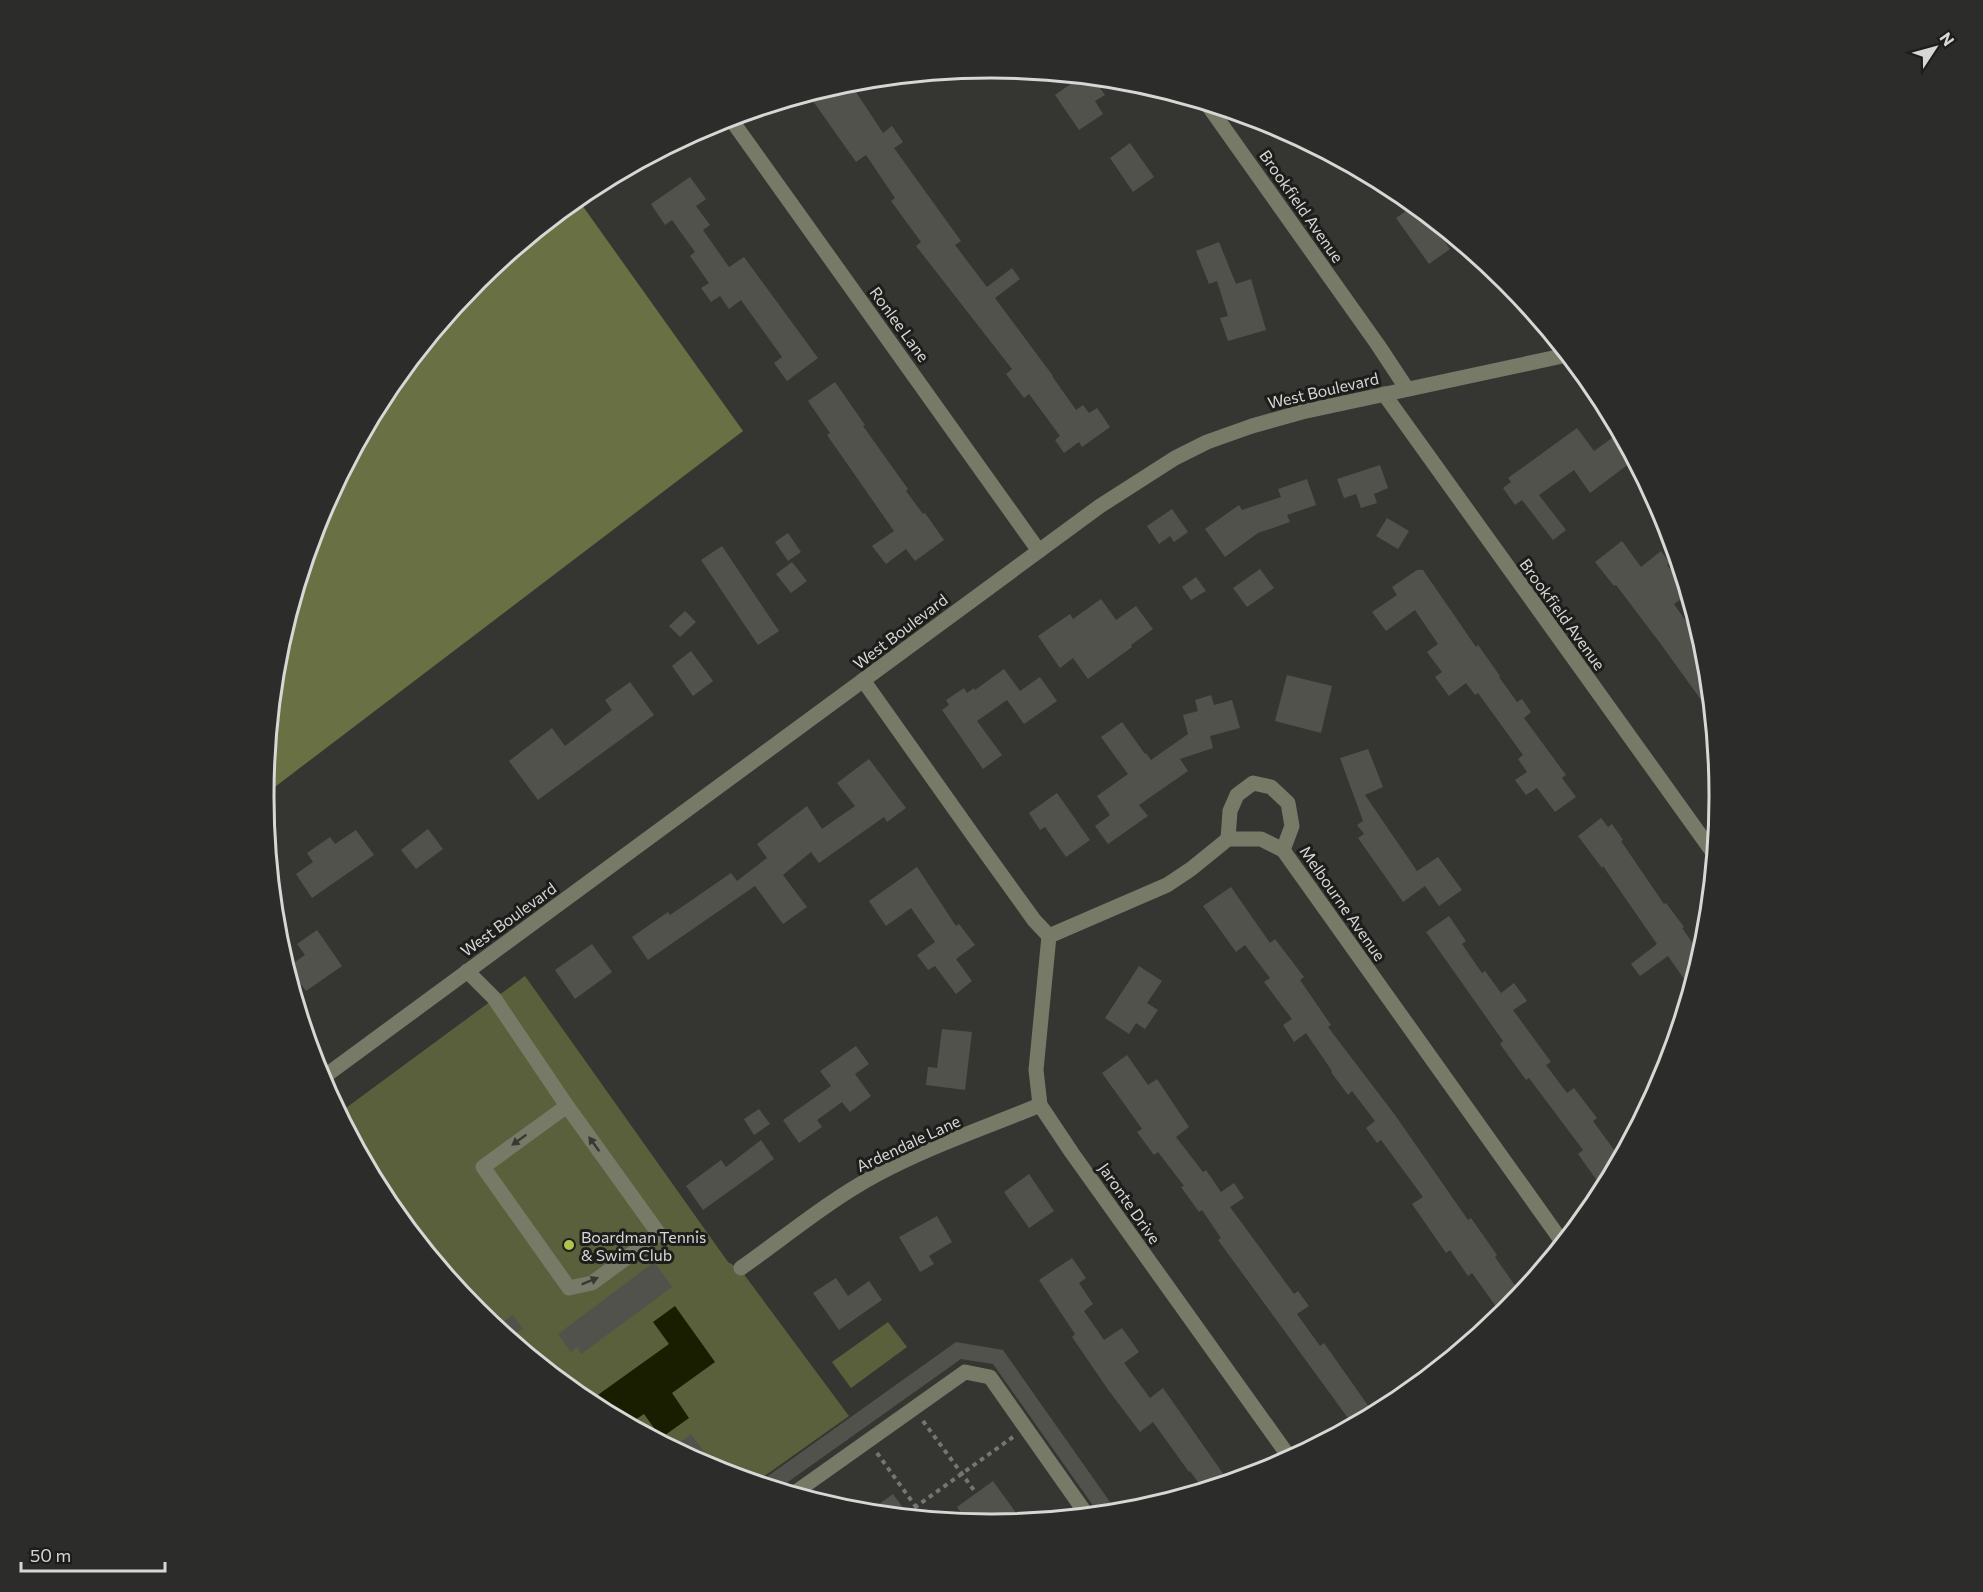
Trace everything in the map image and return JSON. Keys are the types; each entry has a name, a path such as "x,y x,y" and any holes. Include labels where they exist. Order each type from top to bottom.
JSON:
{"street":[{"name":"Brookfield Avenue","path":"1214,113 1407,389"},
{"name":"Ronlee Lane","path":"736,126 1039,551"},
{"name":"West Boulevard","path":"329,1073 1039,551 1135,483 1175,458 1207,442 1302,412 1559,357"},
{"name":"Brookfield Avenue","path":"1384,394 1708,845"},
{"path":"863,680 995,867 1034,920 1049,936 1167,885 1191,870 1228,840 1230,811 1237,795 1252,783 1271,787 1288,802 1292,826 1282,850"},
{"name":"Melbourne Avenue","path":"1228,840 1261,839 1282,850 1558,1236"},
{"name":"Jaronte Drive","path":"1049,936 1036,1070 1040,1105 1285,1451"},
{"path":"467,971 494,998 567,1106 659,1234 592,1283 569,1288 483,1167 567,1106"},
{"name":"Ardendale Lane","path":"741,1268 876,1175 1040,1105"},
{"path":"801,1488 964,1372 990,1377 1082,1508"}],"path":[{"path":"914,1408 976,1493"},
{"path":"913,1509 1025,1428"},
{"path":"868,1440 918,1510"}],"shaded area":[{"path":"583,206 743,431 273,788 280,702 287,656 298,610 328,521 348,478 370,437 422,359 484,288 554,226"},
{"name":"Boardman Tennis & Swim Club","path":"525,976 728,1262 740,1269 849,1416 763,1477 674,1440 632,1418 554,1366 484,1304 422,1233 395,1195 370,1155 345,1108"},
{"path":"675,1306 715,1362 672,1393 689,1418 665,1435 656,1430 644,1414 635,1420 597,1396 669,1344 653,1322"},
{"path":"888,1322 907,1347 851,1388 832,1362"}],"building":[{"path":"1072,83 1099,86 1105,95 1095,101 1103,114 1079,130 1055,95"},
{"path":"855,91 883,133 892,126 903,142 894,148 961,241 955,245 987,287 1012,268 1020,279 995,298 1076,410 1083,405 1089,413 1097,408 1110,427 1082,447 1079,442 1064,453 1055,440 1060,436 1029,394 1024,398 1006,374 1012,369 916,246 921,242 891,201 895,198 866,155 856,162 813,101"},
{"path":"1130,143 1154,177 1133,192 1110,158"},
{"path":"690,177 706,199 696,206 710,225 703,230 729,267 744,257 818,358 787,381 774,363 782,357 741,300 729,309 720,296 711,302 701,288 709,283 690,256 695,252 672,220 665,225 651,204"},
{"path":"1407,211 1441,236 1450,249 1429,264 1396,218"},
{"path":"1219,242 1236,284 1251,279 1266,330 1228,341 1220,318 1228,316 1217,281 1209,284 1196,251"},
{"path":"835,382 908,489 906,491 944,540 915,561 906,549 886,564 872,546 894,531 827,435 830,433 808,401"},
{"path":"1577,428 1594,451 1613,437 1628,465 1590,493 1574,470 1539,495 1566,530 1553,540 1522,500 1515,505 1503,488 1511,482 1508,478"},
{"path":"1380,465 1388,488 1374,494 1377,503 1361,508 1356,494 1344,498 1337,479"},
{"path":"1307,479 1316,505 1287,515 1290,522 1258,533 1225,557 1205,529 1239,505 1242,510 1281,497 1278,489"},
{"path":"1172,509 1188,532 1174,542 1170,536 1159,544 1147,526"},
{"path":"1387,518 1409,531 1398,549 1376,536"},
{"path":"788,533 801,552 788,561 775,542"},
{"path":"1622,541 1641,567 1661,551 1670,563 1667,565 1674,574 1681,599 1674,604 1689,625 1703,703 1616,585 1614,586 1595,562"},
{"path":"722,546 779,631 758,645 701,560"},
{"path":"792,562 807,581 791,593 776,574"},
{"path":"1260,569 1274,588 1247,607 1233,588"},
{"path":"1417,570 1423,570 1517,702 1522,699 1531,712 1524,718 1566,775 1562,778 1576,797 1555,812 1537,788 1526,795 1515,780 1527,772 1518,759 1523,755 1478,693 1475,695 1466,683 1449,696 1435,677 1442,672 1427,652 1438,644 1415,610 1386,631 1372,612 1397,595 1392,587"},
{"path":"1196,577 1206,591 1191,600 1182,587"},
{"path":"1101,599 1116,620 1136,606 1153,629 1088,679 1073,658 1060,668 1038,636 1070,614 1073,619"},
{"path":"685,611 696,622 680,637 669,626"},
{"path":"691,651 713,681 693,696 672,666"},
{"path":"1004,669 1020,691 1040,677 1057,701 1024,724 1007,700 977,721 1002,755 983,769 942,710 949,705 946,700 964,688 967,693 974,688 975,690"},
{"path":"1287,675 1332,686 1321,733 1275,721"},
{"path":"630,682 654,715 538,800 509,761 552,728 565,746 612,710 605,700"},
{"path":"1211,695 1214,705 1232,700 1240,728 1210,736 1213,748 1180,759 1188,771 1139,805 1148,816 1108,844 1095,826 1110,815 1097,796 1128,774 1101,737 1122,722 1151,760 1188,734 1183,715 1198,711 1195,700"},
{"path":"1368,749 1383,787 1365,795 1417,871 1438,857 1462,890 1439,906 1425,886 1403,902 1358,838 1364,834 1357,825 1363,821 1340,758"},
{"path":"869,759 906,808 887,822 884,817 819,863 811,852 783,875 807,907 783,924 755,886 648,960 632,937 668,912 670,915 731,873 737,881 767,858 757,844 807,806 822,829 855,806 837,783"},
{"path":"1057,793 1090,840 1066,857 1045,827 1040,830 1029,813"},
{"path":"1601,818 1608,827 1612,824 1623,840 1621,841 1664,904 1666,903 1684,927 1682,928 1694,945 1685,981 1668,956 1640,976 1631,964 1657,944 1603,866 1602,868 1578,836"},
{"path":"428,829 443,849 416,869 401,850"},
{"path":"356,830 374,855 312,898 296,874 313,862 307,853 330,837 335,844"},
{"path":"917,867 956,926 959,924 975,945 956,959 972,981 956,994 935,966 928,970 917,955 935,942 911,908 886,926 869,901"},
{"path":"1231,887 1270,943 1275,939 1304,977 1300,980 1331,1025 1328,1027 1395,1115 1468,1220 1471,1218 1515,1286 1496,1307 1472,1273 1468,1276 1450,1250 1446,1253 1412,1204 1423,1197 1381,1140 1377,1143 1366,1128 1375,1121 1352,1091 1348,1095 1306,1033 1294,1042 1283,1025 1292,1019 1264,982 1270,978 1245,945 1236,952 1203,906"},
{"path":"1449,916 1466,941 1462,944 1482,973 1485,971 1501,993 1514,983 1527,1001 1513,1010 1551,1062 1546,1065 1567,1093 1574,1088 1597,1118 1593,1121 1615,1151 1597,1181 1578,1154 1583,1150 1529,1078 1526,1080 1500,1044 1503,1041 1426,932"},
{"path":"317,930 342,966 306,991 297,980 293,963 305,955 297,944"},
{"path":"592,944 612,972 575,999 555,970"},
{"path":"1139,966 1162,981 1147,1003 1158,1010 1145,1029 1136,1023 1129,1034 1105,1018"},
{"path":"942,1029 972,1032 965,1090 926,1085 928,1067 937,1068"},
{"path":"856,1046 869,1064 855,1074 871,1096 850,1112 842,1102 817,1120 822,1127 799,1143 783,1120 831,1086 820,1071"},
{"path":"1127,1055 1148,1085 1157,1079 1189,1127 1176,1137 1203,1172 1206,1170 1221,1192 1234,1183 1244,1198 1230,1207 1294,1294 1298,1291 1309,1306 1297,1314 1320,1346 1324,1343 1369,1406 1348,1419 1218,1240 1221,1238 1202,1210 1199,1212 1181,1187 1184,1186 1158,1152 1154,1155 1137,1132 1142,1129 1102,1073"},
{"path":"759,1109 770,1124 754,1135 744,1119"},
{"path":"761,1140 774,1159 703,1210 686,1186 721,1160 726,1167"},
{"path":"1029,1174 1054,1211 1029,1228 1004,1192"},
{"path":"937,1216 952,1242 929,1256 934,1264 920,1272 899,1237"},
{"path":"1072,1258 1086,1278 1079,1283 1093,1304 1084,1311 1104,1340 1122,1328 1139,1352 1124,1363 1150,1398 1163,1388 1224,1475 1199,1483 1153,1422 1140,1432 1072,1337 1075,1334 1039,1280"},
{"path":"654,1262 672,1287 581,1354 577,1347 571,1352 558,1334"},
{"path":"836,1278 848,1296 869,1281 882,1300 839,1330 813,1293"},
{"path":"513,1315 523,1329 516,1334 503,1322"},
{"path":"956,1342 1003,1350 1111,1504 1094,1507 993,1364 961,1359 786,1484 766,1477"},
{"path":"691,1434 705,1453 704,1453 680,1443"},
{"path":"993,1481 1016,1513 961,1513 957,1507"},
{"path":"893,1494 904,1508 898,1508 878,1505"}],"place":[{"name":"Boardman Tennis & Swim Club","path":"569,1245"}]}
